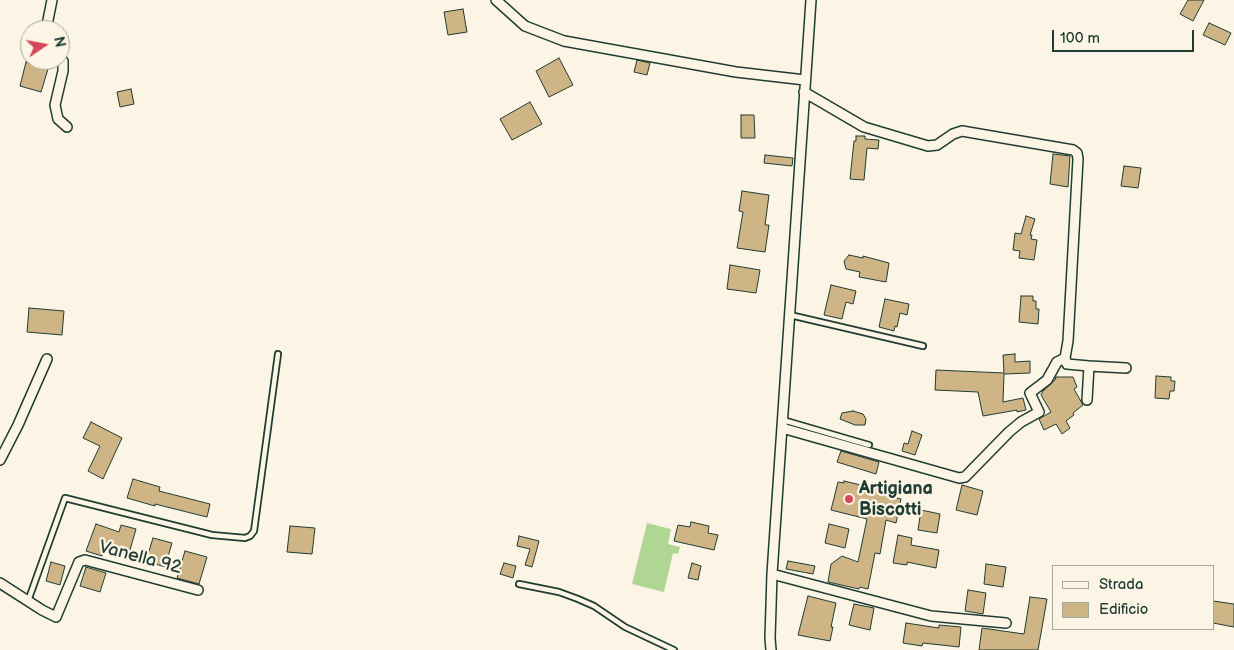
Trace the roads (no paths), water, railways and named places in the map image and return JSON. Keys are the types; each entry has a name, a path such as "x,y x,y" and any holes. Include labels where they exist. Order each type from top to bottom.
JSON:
{"street":[{"path":"42,20 46,0"},
{"path":"48,20 52,0"},
{"path":"496,0 525,26 564,41 736,72 805,80"},
{"path":"771,650 772,574 811,0"},
{"path":"63,70 55,105 58,119 67,127"},
{"path":"804,92 864,127 928,146 937,145 953,134 962,131 1073,150 1077,153 1068,342 1065,358 1067,364 1126,368"},
{"path":"783,424 959,478 965,477 1020,422 1040,412 1030,393 1047,380 1058,362 1065,358"},
{"path":"0,460 22,418 47,359"},
{"path":"1087,400 1089,366"},
{"name":"Vanella 92","path":"0,584 56,617 79,562 85,560 198,590"},
{"path":"772,574 931,616 1006,624"}],"lane":[{"path":"790,315 924,346"},
{"path":"28,602 65,498 212,534 245,538 250,536 254,531 278,354"},
{"path":"783,424 870,445"},
{"path":"519,584 559,592 578,599 594,606 624,627 674,650"}],"place":[{"name":"Artigiana Biscotti","path":"849,499"}]}
